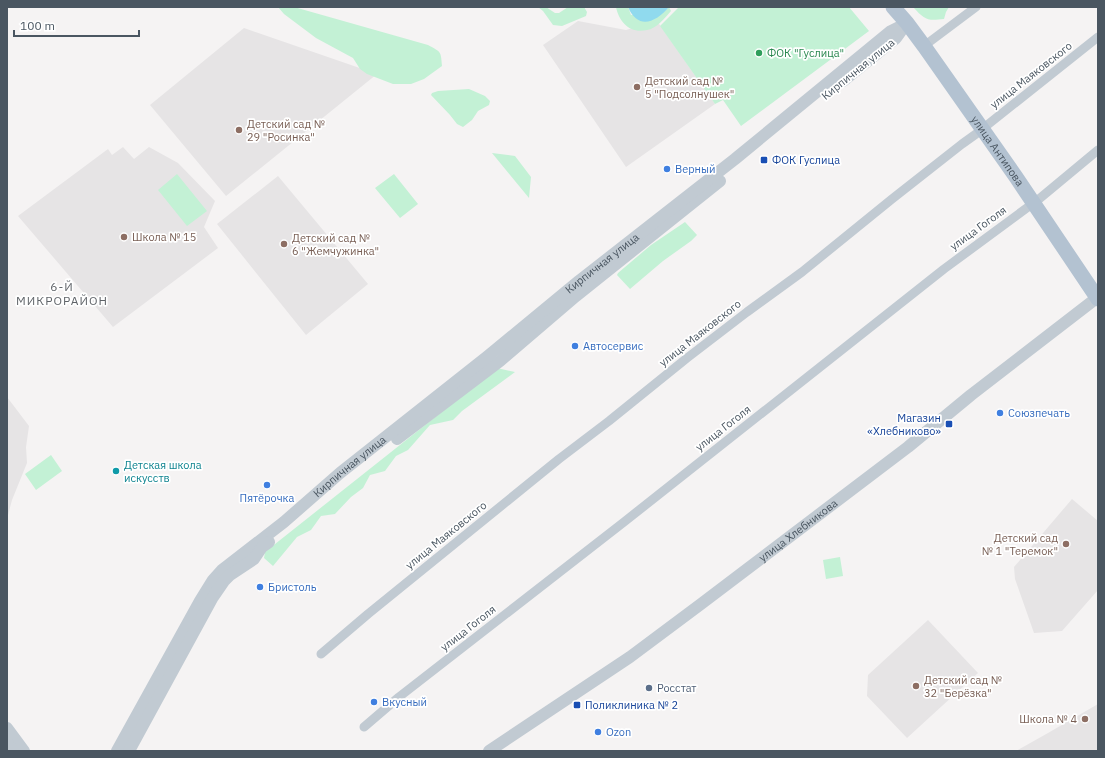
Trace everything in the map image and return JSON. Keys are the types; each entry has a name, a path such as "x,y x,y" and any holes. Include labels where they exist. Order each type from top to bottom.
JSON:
{"main road":[{"name":"улица Антипова","path":"893,7 924,46 1098,298"}],"street":[{"path":"924,46 976,7"},
{"name":"Кирпичная улица","path":"117,751 200,602 213,580 222,570 284,522 340,474 579,281 735,159 891,31 907,23"},
{"name":"Кирпичная улица","path":"129,751 212,597 230,575 254,559 262,547 374,457 500,361 576,296 896,38 907,23"},
{"name":"улица Маяковского","path":"320,654 559,459 687,358 808,267 892,198 1098,37"},
{"name":"улица Гоголя","path":"364,727 399,697 944,269 1033,203 1098,150"},
{"name":"улица Хлебникова","path":"489,751 630,657 908,447 971,395 1098,298"},
{"path":"7,728 24,751"},
{"path":"7,744 13,751"}],"shaded area":[{"name":"Детский сад № 5 \"Подсолнушек\"","path":"578,21 626,30 657,21 715,104 626,167 543,45"},
{"name":"Детский сад № 29 \"Росинка\"","path":"244,28 377,74 226,196 150,105"},
{"name":"Школа № 15","path":"123,147 134,159 149,147 178,163 215,201 204,227 218,248 113,327 18,216 108,149 112,155"},
{"name":"Детский сад № 6 \"Жемчужинка\"","path":"278,176 368,284 306,335 217,224"},
{"path":"7,397 29,426 26,447 27,463 12,500 7,519"},
{"name":"Детский сад № 1 \"Теремок\"","path":"1072,499 1098,521 1098,590 1062,631 1034,633 1015,579 1014,567"},
{"name":"Детский сад № 32 \"Берёзка\"","path":"928,620 978,673 907,738 867,696 868,675"},
{"name":"Школа № 4","path":"1098,704 1098,751 1016,751 1048,733"}],"green space":[{"path":"278,7 294,7 428,45 440,52 442,66 424,79 411,84 393,84 367,74 360,69 353,58 316,38 284,14"},
{"path":"538,7 546,7 555,13 559,13 568,7 584,7 587,12 586,16 562,26 553,25 543,11"},
{"path":"616,7 628,7 631,15 665,11 669,7 671,11 654,28 641,31 626,26 617,12"},
{"name":"ФОК \"Гуслица\"","path":"679,7 849,7 869,31 741,126 723,100 715,104 660,26"},
{"path":"913,7 949,7 944,19 930,20 921,15"},
{"path":"469,89 485,96 490,101 489,105 478,111 472,120 463,127 457,124 431,95 432,93 438,91"},
{"path":"492,153 515,156 531,177 529,198"},
{"path":"177,174 207,211 187,226 158,190"},
{"path":"394,174 418,204 400,218 375,188"},
{"path":"685,222 697,235 630,289 617,275 618,273 651,245"},
{"path":"497,368 515,372 462,411 453,420 430,425 408,450 396,456 385,471 370,475 363,488 351,497 335,514 321,516 311,530 297,537 273,566 264,558 265,552"},
{"path":"51,455 62,471 36,490 25,474"},
{"path":"840,557 843,576 826,579 823,560"}],"water":[{"path":"628,7 669,7 664,13 647,22 637,19"}],"place":[{"name":"ФОК \"Гуслица\"","path":"759,53"},
{"name":"Детский сад № 5 \"Подсолнушек\"","path":"637,87"},
{"name":"Детский сад № 29 \"Росинка\"","path":"239,130"},
{"name":"ФОК Гуслица","path":"764,160"},
{"name":"Верный","path":"667,169"},
{"name":"Школа № 15","path":"124,237"},
{"name":"Детский сад № 6 \"Жемчужинка\"","path":"284,244"},
{"name":"Автосервис","path":"575,346"},
{"name":"Союзпечать","path":"1000,413"},
{"name":"Магазин «Хлебниково»","path":"949,424"},
{"name":"Детская школа искусств","path":"116,471"},
{"name":"Пятёрочка","path":"267,485"},
{"name":"Детский сад № 1 \"Теремок\"","path":"1066,544"},
{"name":"Бристоль","path":"260,587"},
{"name":"Детский сад № 32 \"Берёзка\"","path":"916,686"},
{"name":"Росстат","path":"649,688"},
{"name":"Вкусный","path":"374,702"},
{"name":"Поликлиника № 2","path":"577,705"},
{"name":"Школа № 4","path":"1085,719"},
{"name":"Ozon","path":"598,732"}],"district":[{"name":"6-Й МИКРОРАЙОН","path":"62,293"}]}
